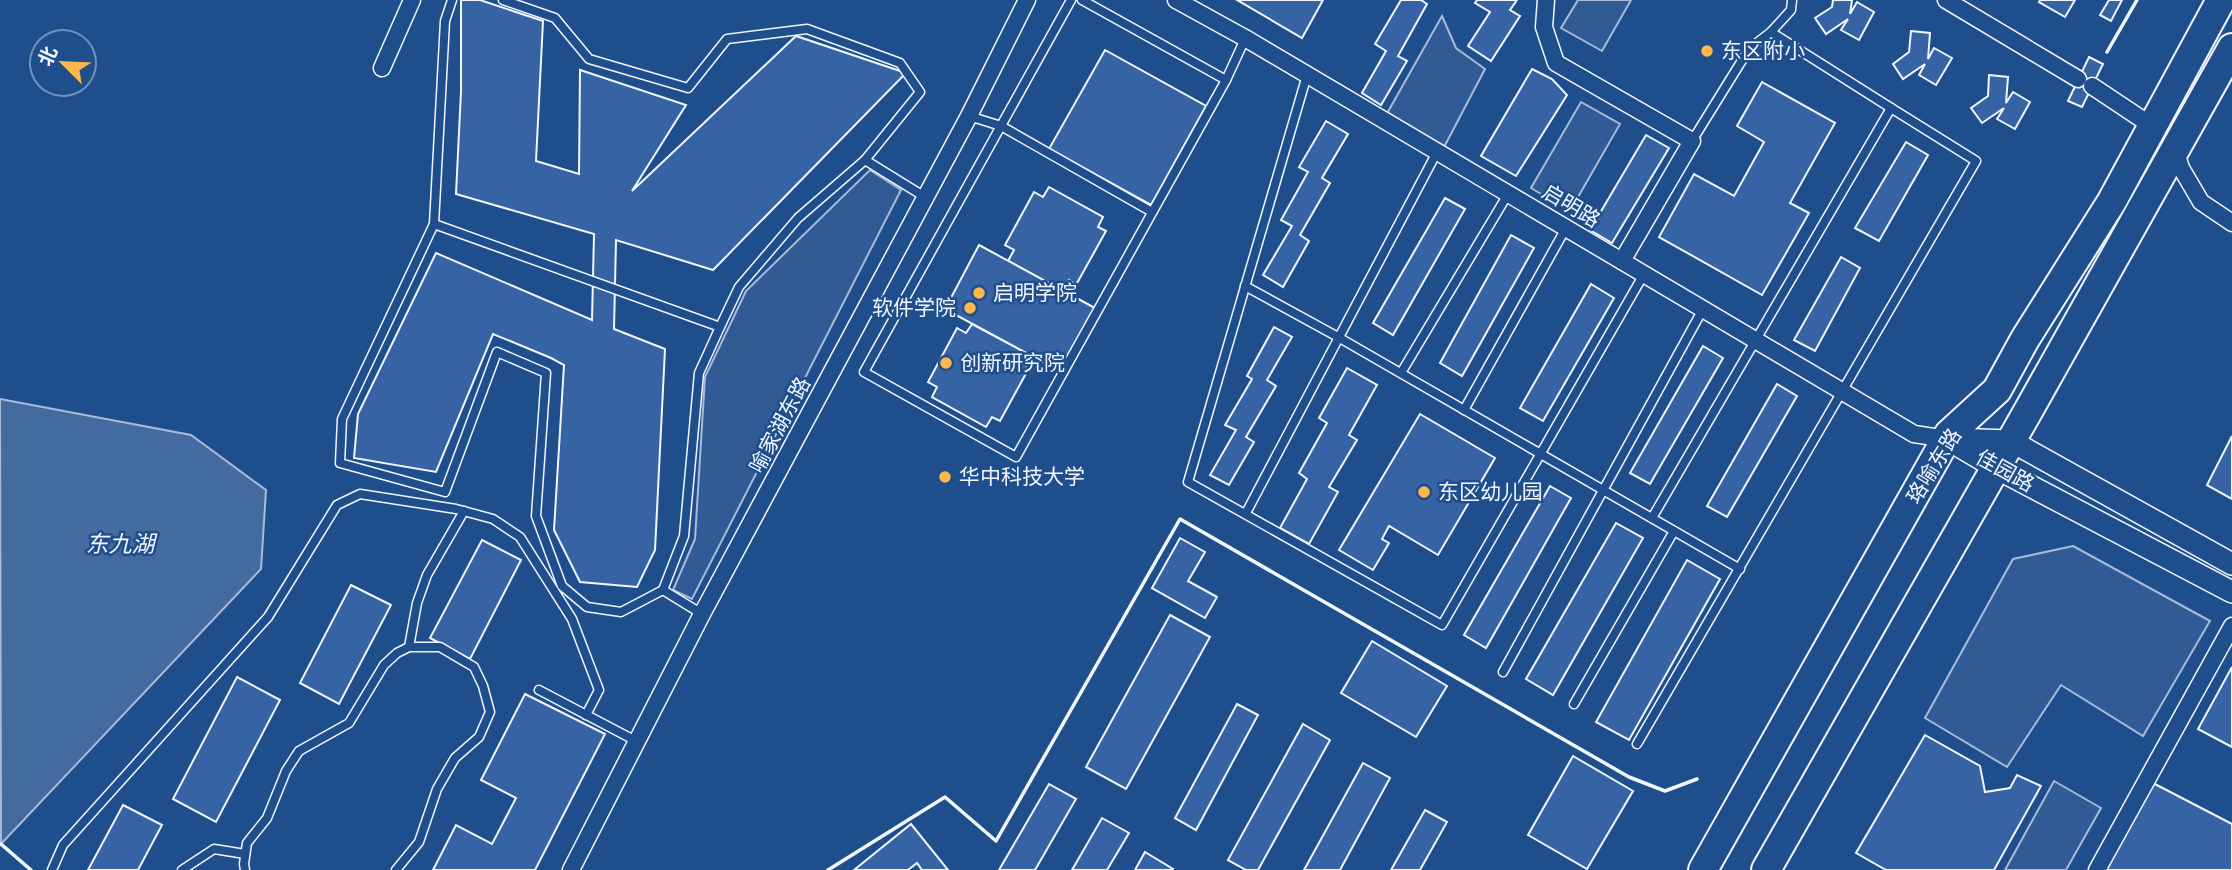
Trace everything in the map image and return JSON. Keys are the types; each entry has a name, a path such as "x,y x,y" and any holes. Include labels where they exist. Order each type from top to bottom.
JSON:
{"highway":[{"name":"珞喻东路","path":"1703,870 1947,439 1997,390 2112,201 2221,0"},
{"path":"1766,870 2232,48"}],"street":[{"path":"382,68 412,0"},
{"name":"喻家湖东路","path":"571,870 702,614 969,116 1027,0"},
{"name":"启明路","path":"1176,0 1245,38 1914,434 1947,439"},
{"path":"1546,0 1544,27 1556,62 1692,141 1622,261"},
{"path":"1946,0 2152,126"},
{"path":"2175,149 2181,168 2201,202 2232,223"},
{"name":"佳园路","path":"1947,439 2011,441 2232,564"},
{"name":"佳园路","path":"1947,439 1996,468 2232,592"},
{"path":"2097,870 2232,626"}],"lane":[{"path":"452,0 445,21 434,224 342,419 340,463 445,492 496,352 546,373 536,516 562,586 587,607 621,612 663,590 684,536 699,373 739,287 798,218 865,160 920,92 900,63 807,29 727,39 688,88 589,59 555,18 503,0"},
{"path":"1071,0 864,372 1016,457 1226,80 1245,38"},
{"path":"1082,0 1226,80"},
{"path":"1692,141 1749,49 1771,32 1791,10 1792,0"},
{"path":"1637,744 1976,161 1771,32"},
{"path":"1307,75 1188,482 1442,625 1644,274"},
{"path":"1652,518 1891,108"},
{"path":"969,116 1001,126 1152,212"},
{"path":"1246,513 1437,152"},
{"path":"865,160 925,197"},
{"path":"1401,373 1508,194"},
{"path":"434,224 720,327"},
{"path":"1464,410 1566,228"},
{"path":"1245,286 1740,569"},
{"path":"1503,672 1703,309"},
{"path":"52,870 63,845 268,617 337,505 360,494 464,511 493,519 520,537 572,619 599,690 586,715"},
{"path":"409,648 417,603 427,575 464,511"},
{"path":"1574,704 1674,531"},
{"path":"663,590 702,614"},
{"path":"245,870 247,843 267,818 290,761 308,744 349,723 384,665 409,648 440,647 474,667 484,686 490,712 479,737 455,758 437,789 419,842 396,870"},
{"path":"539,690 636,741"},
{"path":"182,870 214,849 245,853"}],"shaded area":[{"path":"1578,0 1631,0 1602,51 1561,28"},
{"path":"1442,16 1456,48 1485,69 1442,151 1385,117"},
{"path":"1581,102 1620,124 1570,211 1531,188"},
{"path":"870,170 901,190 692,599 673,590 695,539 705,377 746,291"},
{"path":"2073,546 2210,621 2143,736 2061,685 2007,767 1925,718 2013,559"},
{"path":"2054,781 2101,808 2066,870 2005,870"}],"water":[{"name":"东九湖","path":"0,399 191,435 266,490 261,569 1,844"}],"building":[{"path":"461,0 480,0 543,21 536,161 579,174 580,70 686,105 632,191 796,36 906,73 713,270 616,240 614,329 665,349 655,550 637,587 580,582 554,530 564,365 551,358 493,334 436,472 354,458 358,414 436,253 592,320 594,234 456,194 461,91"},
{"path":"1237,0 1323,0 1302,38"},
{"path":"1401,0 1421,0 1427,4 1398,56 1407,61 1381,105 1362,93 1386,51 1375,44"},
{"path":"1477,0 1517,0 1510,10 1520,16 1491,61 1468,46 1490,12 1475,3"},
{"path":"1833,0 1852,0 1850,14 1857,2 1874,12 1859,40 1841,30 1848,19 1826,34 1815,18 1832,7"},
{"path":"2075,0 2065,17 2039,2"},
{"path":"2109,0 2122,0 2111,21 2100,15"},
{"path":"1911,31 1930,33 1928,59 1934,48 1952,58 1936,85 1919,75 1925,64 1903,79 1893,64 1909,52"},
{"path":"1105,50 1206,106 1151,205 1049,149"},
{"path":"2089,57 2103,64 2082,107 2068,101"},
{"path":"1532,69 1552,79 1567,95 1516,176 1481,156"},
{"path":"1989,75 2008,77 2006,103 2013,92 2030,102 2015,129 1997,119 2004,108 1982,123 1971,108 1988,96"},
{"path":"1762,82 1835,123 1790,203 1809,213 1762,295 1659,237 1694,174 1734,196 1764,142 1737,126"},
{"path":"1326,121 1348,134 1322,178 1330,183 1300,235 1309,241 1283,287 1263,275 1292,226 1281,220 1308,172 1299,167"},
{"path":"1646,135 1669,148 1612,243 1590,230"},
{"path":"1906,142 1928,155 1879,241 1855,228"},
{"path":"1049,187 1103,217 1098,227 1106,231 1076,285 1069,280 1063,291 1008,261 1014,250 1005,245 1034,192 1043,197"},
{"path":"1445,198 1465,209 1393,335 1373,323"},
{"path":"1511,235 1534,248 1462,376 1440,363"},
{"path":"979,245 1095,308 1059,371 945,309"},
{"path":"1841,257 1860,268 1815,351 1794,340"},
{"path":"1591,284 1614,298 1543,421 1520,408"},
{"path":"972,324 1026,353 1021,363 1029,368 1000,421 992,417 986,427 932,397 937,387 928,382 957,328 966,333"},
{"path":"1274,327 1292,337 1267,380 1276,386 1246,437 1254,442 1229,485 1210,475 1236,430 1225,425 1252,379 1247,376"},
{"path":"1703,346 1723,358 1650,484 1630,473"},
{"path":"1347,368 1377,385 1349,435 1357,440 1329,487 1338,492 1309,544 1280,528 1307,479 1299,473 1327,423 1319,418"},
{"path":"1777,384 1797,396 1727,517 1707,506"},
{"name":"东区幼儿园","path":"1420,414 1495,458 1438,555 1389,526 1382,539 1389,543 1373,570 1339,550"},
{"path":"2232,436 2232,499 2207,485"},
{"path":"1550,486 1571,498 1486,648 1464,635"},
{"path":"1616,523 1643,538 1553,695 1526,679"},
{"path":"1180,538 1205,552 1188,581 1217,597 1205,618 1152,588"},
{"path":"482,540 521,560 470,659 430,638"},
{"path":"1687,560 1720,579 1629,740 1596,722"},
{"path":"351,585 391,605 339,704 300,683"},
{"path":"1170,615 1210,637 1126,789 1086,767"},
{"path":"1372,641 1447,686 1416,737 1341,693"},
{"path":"2232,667 2232,747 2198,729"},
{"path":"237,677 280,700 216,822 173,799"},
{"path":"525,694 605,734 535,870 433,870 456,825 492,844 516,798 481,780"},
{"path":"1237,704 1258,715 1196,830 1175,818"},
{"path":"1303,724 1330,740 1258,870 1246,870 1228,860"},
{"path":"1925,735 1980,766 1985,792 2010,788 2017,775 2041,786 1994,870 1886,870 1856,853"},
{"path":"1573,756 1633,791 1587,869 1528,835"},
{"path":"1363,763 1390,778 1340,870 1304,870"},
{"path":"2151,782 2232,824 2232,870 2104,870"},
{"path":"1049,784 1076,799 1035,870 999,870"},
{"path":"123,805 162,825 138,870 88,870"},
{"path":"1425,810 1447,822 1420,870 1391,870"},
{"path":"1102,818 1129,833 1107,870 1072,870"},
{"path":"911,824 948,870 922,870 917,863 908,870 854,870"},
{"path":"1145,852 1173,869 1135,870"}],"wall":[{"path":"2107,52 2137,0"},
{"path":"828,870 945,797 996,841 1180,519 1629,777 1665,791 1697,779"},
{"path":"1,844 31,870"}],"place":[{"name":"东区附小","path":"1707,51"},
{"name":"启明学院","path":"979,293"},
{"name":"软件学院","path":"970,308"},
{"name":"创新研究院","path":"946,363"},
{"name":"华中科技大学","path":"945,477"},
{"name":"东区幼儿园","path":"1424,492"}]}
